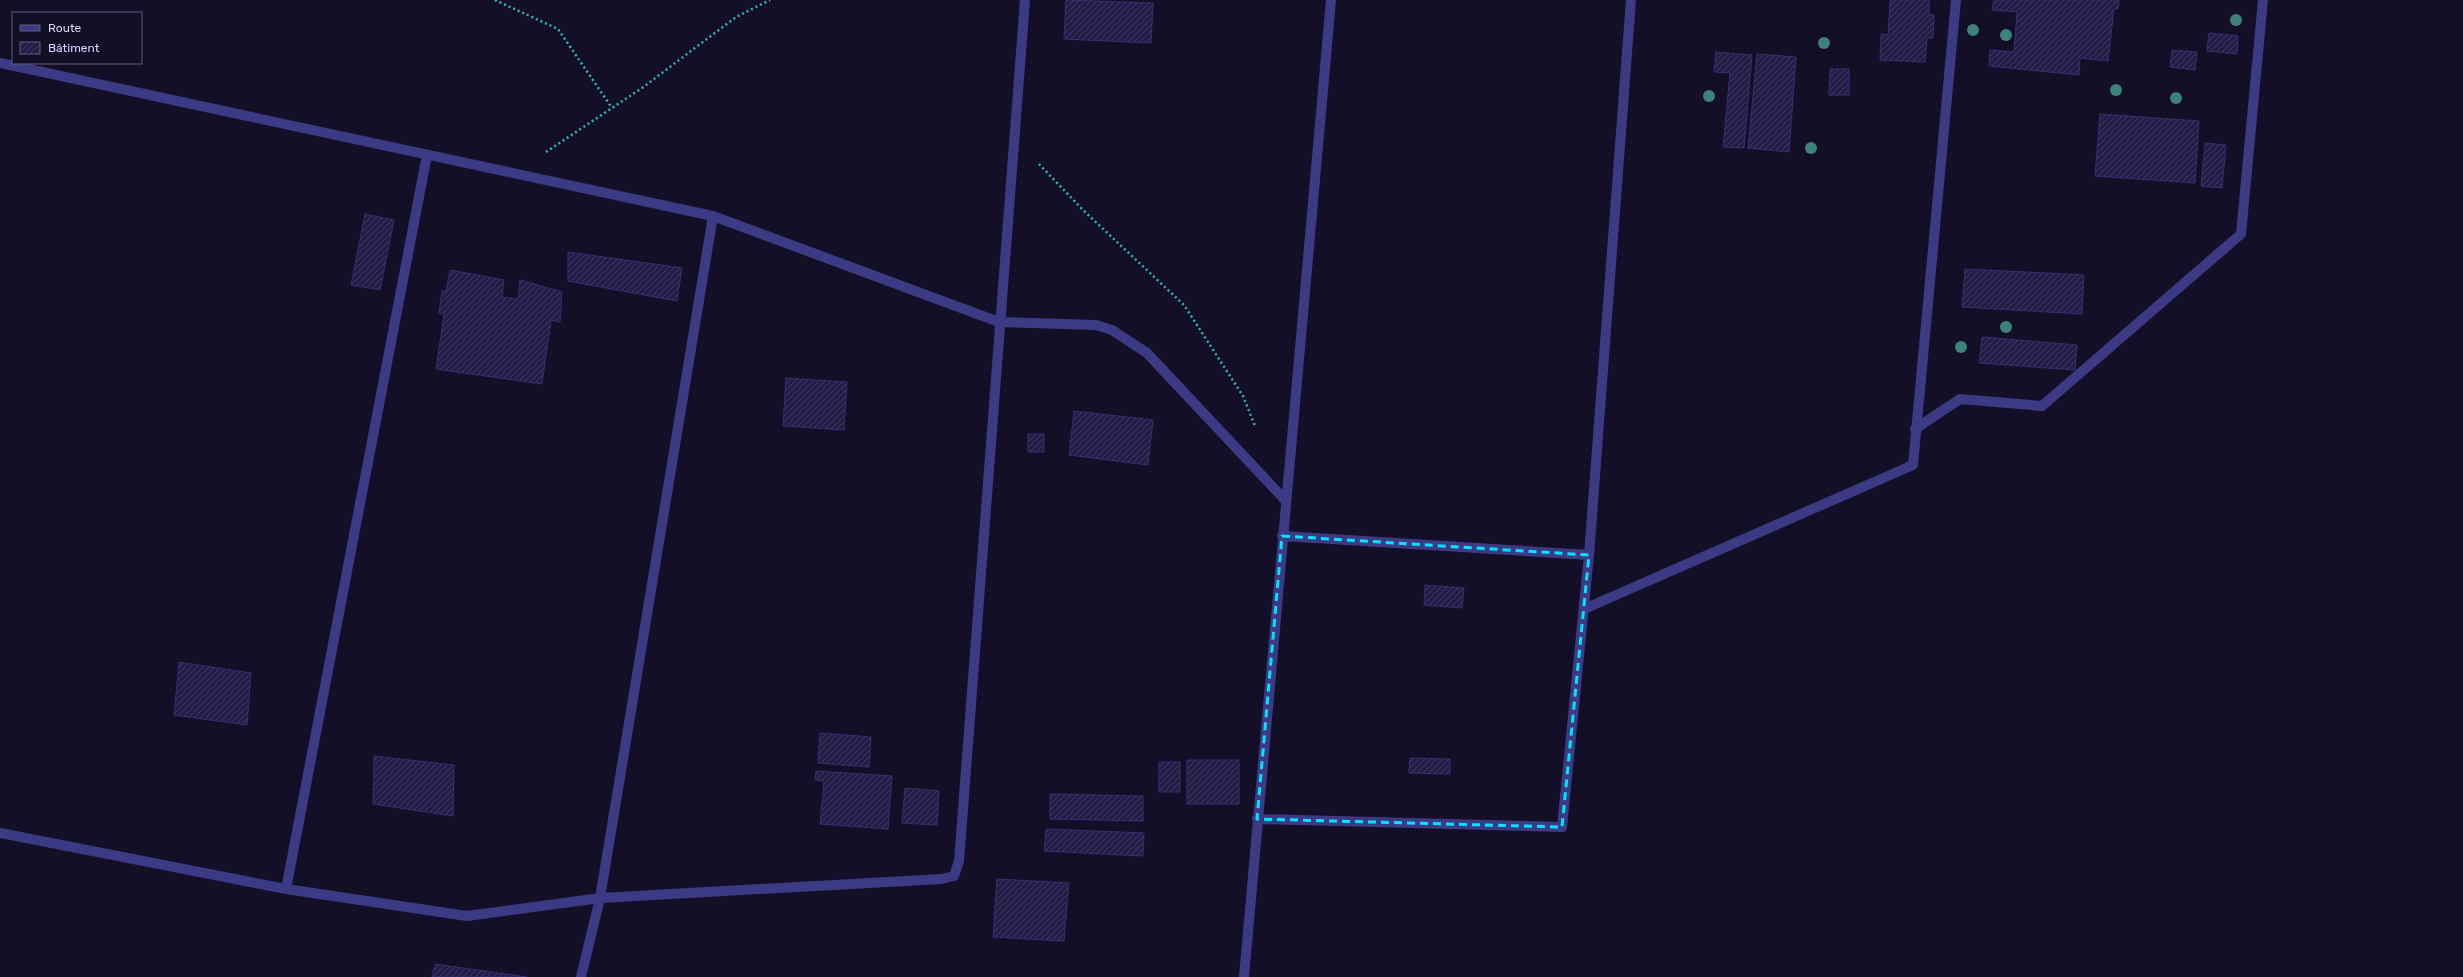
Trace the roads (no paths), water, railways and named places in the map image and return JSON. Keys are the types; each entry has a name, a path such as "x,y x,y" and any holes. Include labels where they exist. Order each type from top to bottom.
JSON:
{"street":[{"path":"0,832 286,889 467,916 600,898 933,880 954,876 959,861 999,322 1025,0"},
{"path":"1244,977 1282,536 1331,0"},
{"path":"1257,819 1562,827 1589,555 1631,0"},
{"path":"1584,609 1913,466 1915,429 1956,0"},
{"path":"1915,429 1960,399 2042,406 2241,234 2262,0"},
{"path":"0,64 713,216 999,322 1096,325 1112,330 1147,353 1286,501"},
{"path":"286,889 427,155"},
{"path":"581,977 600,898 713,216"},
{"path":"1282,536 1589,555"}]}
